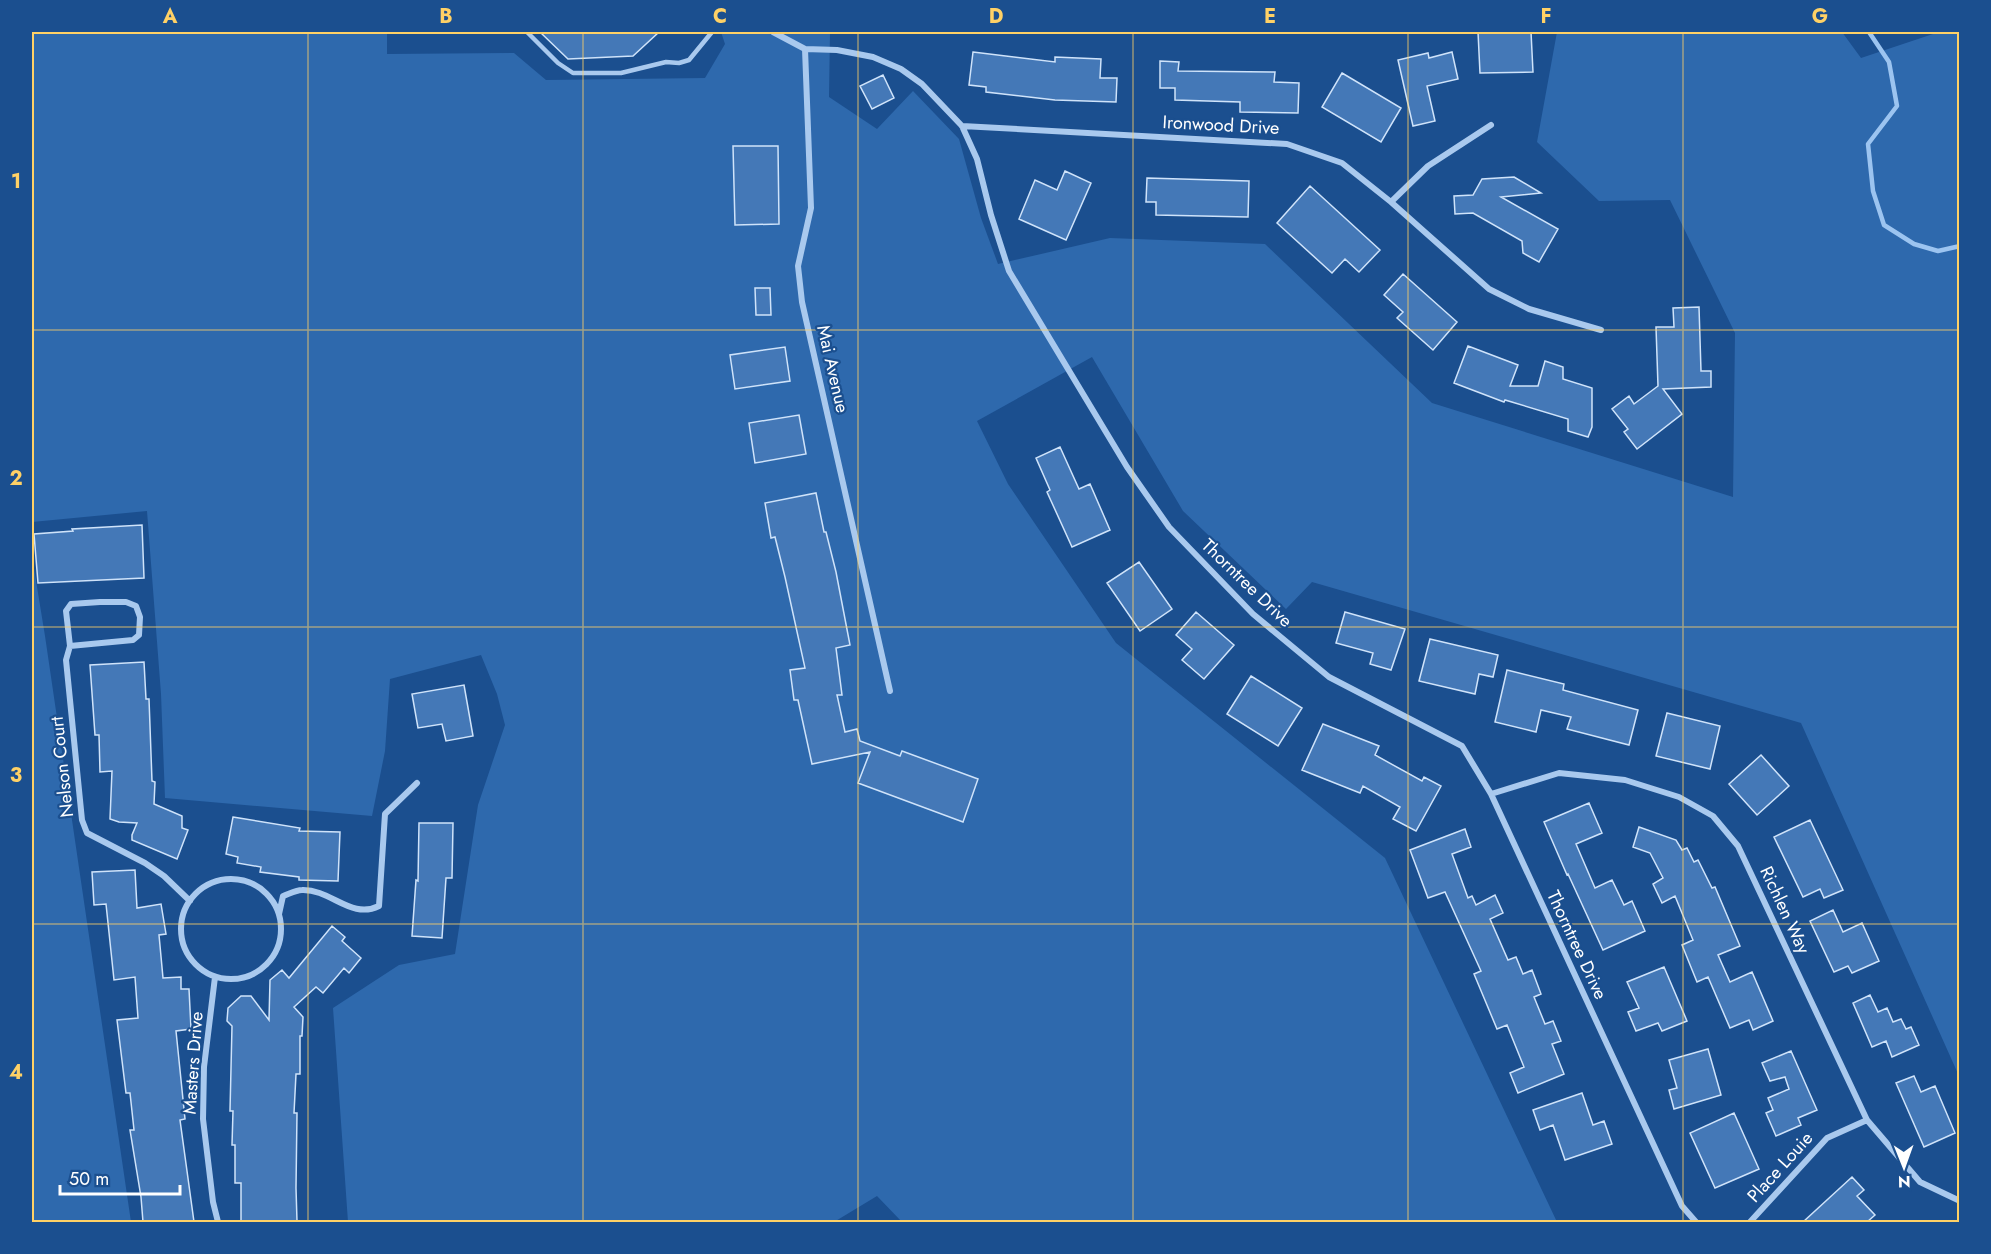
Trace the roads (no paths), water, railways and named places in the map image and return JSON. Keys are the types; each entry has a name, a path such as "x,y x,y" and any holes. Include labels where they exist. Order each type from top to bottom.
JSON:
{"street":[{"name":"Thorntree Drive","path":"773,32 805,49 837,50 873,57 901,69 922,84 962,126 977,159 1009,272 1127,467 1169,528 1253,614 1329,677 1462,746 1491,794 1682,1206 1696,1222"},
{"name":"Mai Avenue","path":"805,49 811,208 798,266 802,302 890,691"},
{"path":"1391,202 1428,166 1491,125"},
{"name":"Ironwood Drive","path":"962,126 1287,144 1342,163 1391,202 1489,289 1529,309 1600,330"},
{"name":"Nelson Court","path":"70,646 133,640 138,635 140,626 136,606 126,602 71,604 66,611 70,646 66,660 82,820 87,833 145,863 164,876 190,901"},
{"name":"Richlen Way","path":"1491,794 1559,773 1625,780 1680,797 1713,816 1738,846 1867,1120 1920,1182 1959,1201"},
{"path":"279,915 283,896 300,890 336,899 355,910 369,911 379,906 385,814 417,783"},
{"path":"231,879 246,882 261,889 272,900 279,915 281,930 278,945 271,959 260,970 246,977 231,979 215,977 202,970 191,959 183,945 181,930 183,915 190,901 201,889 215,882 231,879"},
{"name":"Masters Drive","path":"215,977 204,1067 203,1119 213,1202 218,1222"},
{"name":"Place Louie","path":"1750,1222 1827,1138 1867,1120"}],"lane":[{"path":"527,32 558,63 573,73 621,73 666,62 679,63 689,60 712,32"}],"waterway":[{"path":"1869,32 1889,62 1897,106 1868,144 1873,191 1884,225 1914,244 1938,251 1960,246"}]}
